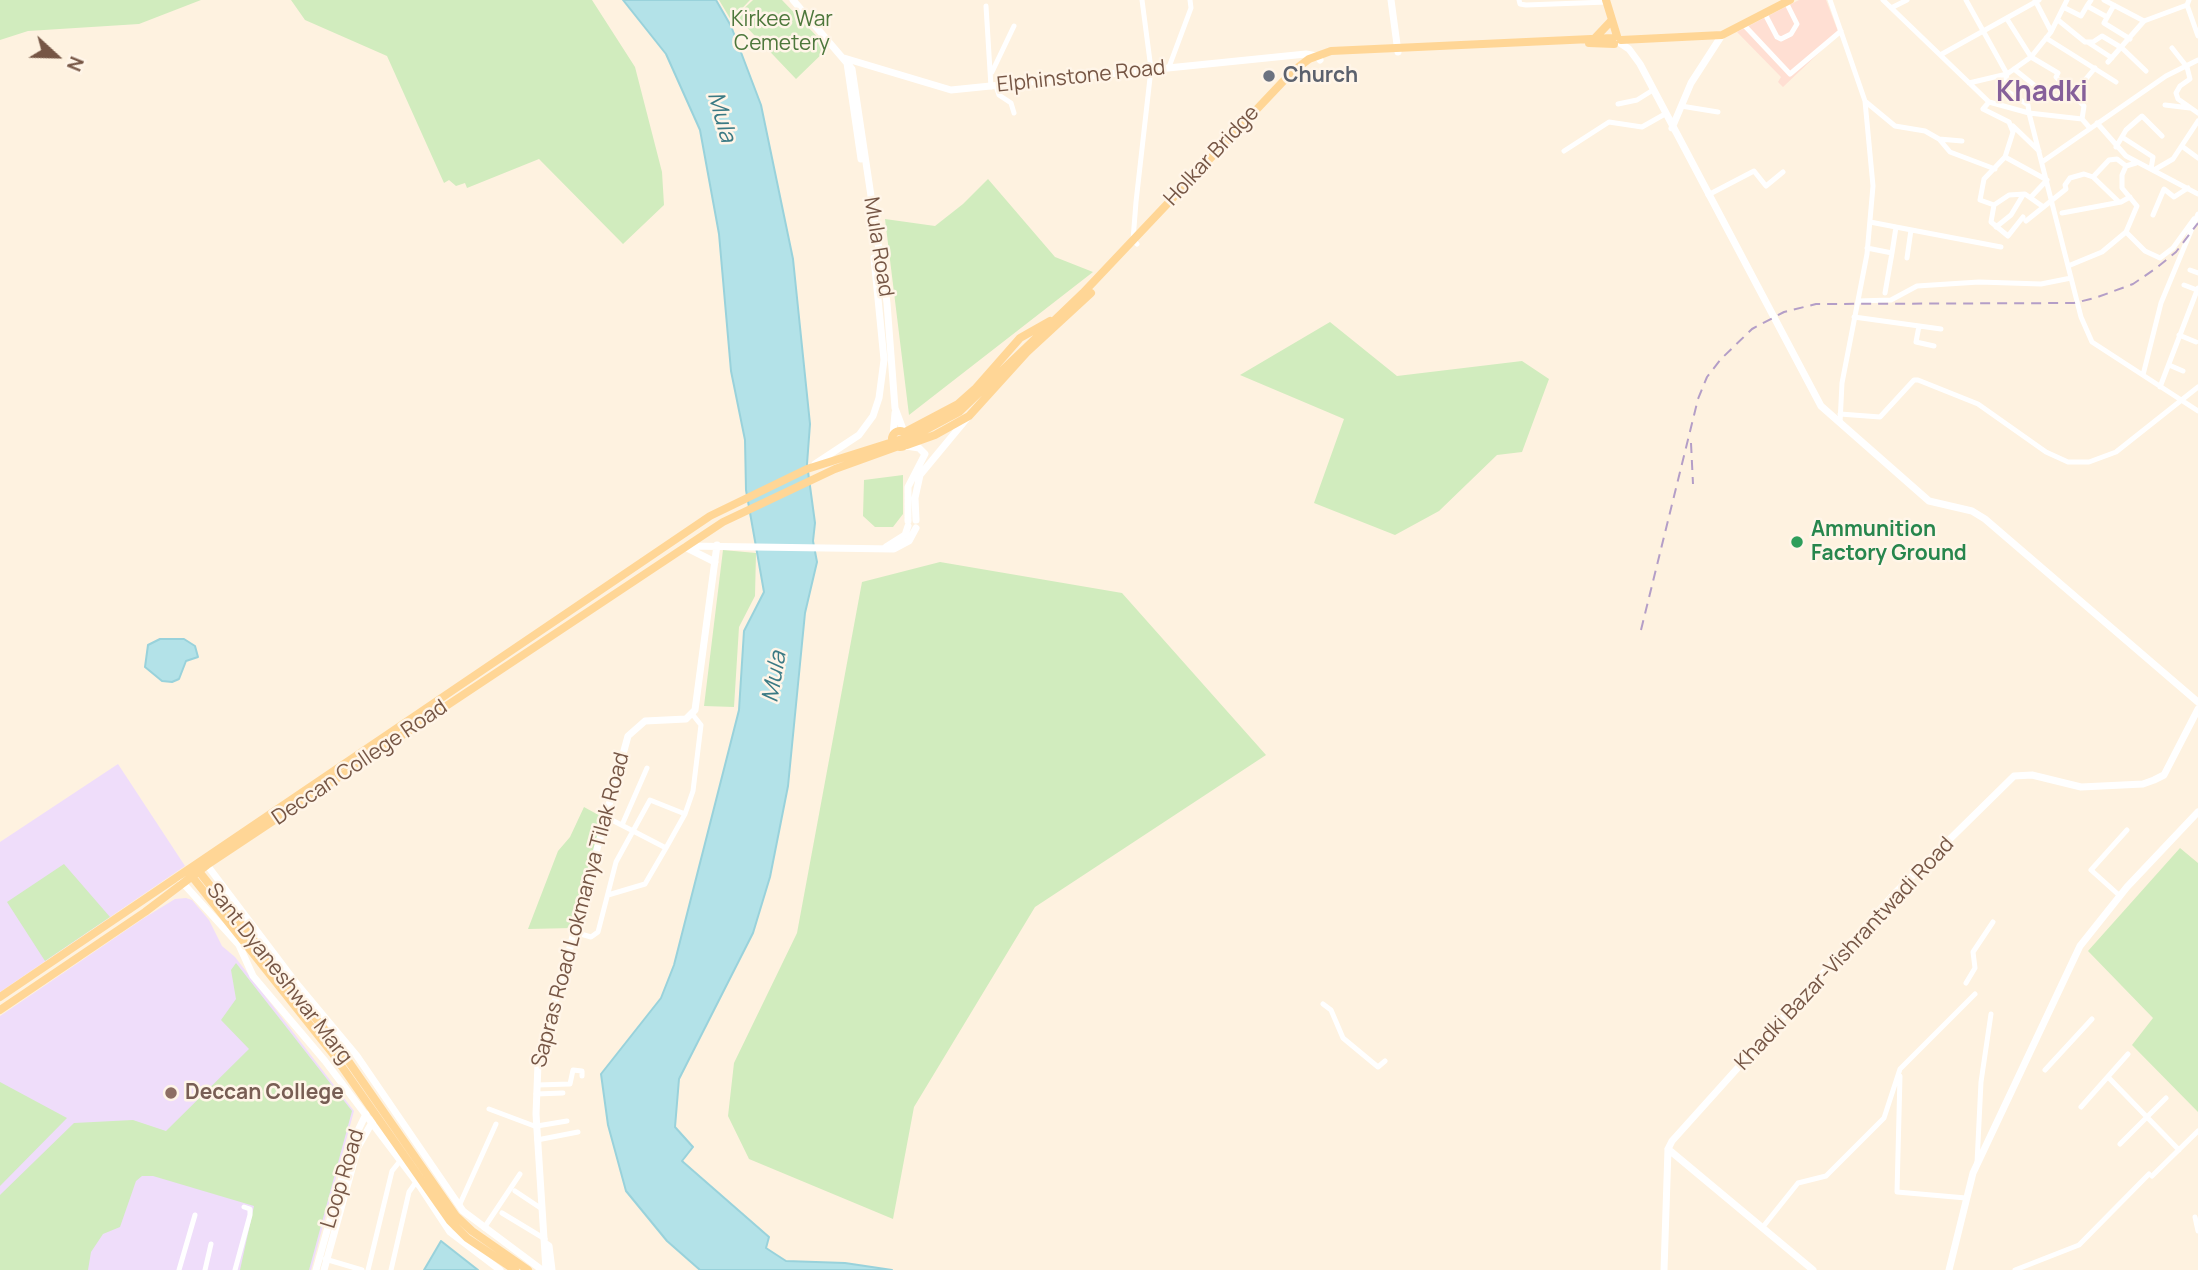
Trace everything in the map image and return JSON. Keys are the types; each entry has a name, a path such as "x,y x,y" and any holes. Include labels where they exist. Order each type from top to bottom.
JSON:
{"main road":[{"path":"1395,50 1595,38 1617,40 1619,27 1613,22 1607,1"},
{"name":"Elphinstone Road","path":"1135,242 1295,76 1319,58 1395,50 1722,35 1784,2"},
{"path":"1595,38 1613,22"},
{"path":"1135,242 1066,318 1027,352 969,416 935,435 903,446 892,441 893,435 958,404 976,388 1020,338 1034,328 1056,319 1135,242"},
{"name":"Deccan College Road","path":"0,997 180,879 195,874 205,861 710,516 807,469 918,434 953,416 974,400 1019,351 1056,319"},
{"path":"903,446 909,438 904,432"},
{"name":"Deccan College Road","path":"0,1010 180,879 190,866 205,861 723,522 835,469 903,446"},
{"name":"Sant Dyaneshwar Marg","path":"190,866 248,954 333,1054 461,1222 532,1267"},
{"name":"Sant Dyaneshwar Marg","path":"195,874 340,1049 455,1228 515,1270"}],"street":[{"path":"793,0 846,61"},
{"path":"1135,242 1151,69 1142,0"},
{"path":"1169,67 1191,8 1190,0"},
{"path":"1391,0 1395,50"},
{"path":"1519,0 1520,4 1527,5 1607,1"},
{"path":"1830,0 1865,101 1873,186 1867,248 1842,383 1840,423"},
{"path":"1883,0 1989,102 2029,113 2082,119 2089,127"},
{"path":"1891,8 1907,0"},
{"path":"1966,0 2007,74 2004,89 2028,105 2081,317 2092,342 2198,411"},
{"path":"1969,83 2007,74 2031,57 2051,32 2067,0"},
{"path":"2104,0 2144,21"},
{"path":"1942,54 1984,33 2036,1 2051,32"},
{"path":"1765,14 1777,37 1781,39 1791,34 1797,24 1784,2"},
{"path":"2065,8 2081,16 2089,3 2108,17"},
{"path":"2058,20 2079,39 2090,43 2110,60 2144,21 2188,3 2198,36"},
{"path":"2114,5 2104,23 2130,39"},
{"path":"986,6 990,75 999,95 1011,103 1014,113"},
{"path":"2007,19 2031,57 2058,73 2056,77 2084,106 2082,119"},
{"path":"1744,25 1790,74 1841,31"},
{"path":"990,75 1014,26"},
{"path":"1672,128 1690,83 1722,35"},
{"path":"2090,43 2102,36 2122,48 2146,71"},
{"path":"2046,38 2116,82"},
{"path":"1617,40 1629,49 1640,64 1815,395 1830,414 1929,501 1972,511 1985,519 2198,702"},
{"path":"2172,48 2187,67 2190,79 2176,93 2178,99 2198,113"},
{"name":"Elphinstone Road","path":"846,61 951,90 1306,54 1319,58"},
{"name":"Mula Road","path":"846,61 858,118 895,408 904,432"},
{"path":"2042,162 2166,76 2198,61"},
{"path":"2080,86 2095,68"},
{"path":"2014,69 2049,97 2059,97 2071,91"},
{"path":"1618,104 1637,100 1653,90"},
{"path":"1865,101 1895,126 1924,131 1939,139 1950,152 1995,169"},
{"path":"1989,102 1983,109 2011,124 2040,152"},
{"path":"2165,105 2190,108"},
{"path":"1681,106 1718,111"},
{"path":"1564,151 1609,122 1642,127 1665,114"},
{"path":"2116,147 2122,136 2142,116 2162,136"},
{"path":"2152,170 2166,165 2183,147 2198,121"},
{"path":"2097,123 2116,147 2139,163 2198,194"},
{"path":"1994,205 1979,197 1984,180 2005,158 2013,132 2011,124"},
{"path":"2122,136 2154,157 2152,170"},
{"path":"1939,139 1962,141"},
{"path":"2183,147 2198,158"},
{"path":"2005,158 2047,180"},
{"path":"2093,177 2109,160 2117,159 2126,166"},
{"path":"2126,166 2139,163"},
{"path":"2068,266 2112,247 2126,232 2137,206 2122,188 2126,166"},
{"path":"1708,195 1754,171 1766,186 1783,172"},
{"path":"2042,206 2031,197 2009,195 1994,205 1991,222 2008,236 2024,219 2066,189 2065,185 2070,178 2084,174 2093,177 2119,202"},
{"path":"2031,197 2047,180"},
{"path":"2153,215 2164,189 2174,197 2188,188"},
{"path":"1996,227 2011,215 2023,195"},
{"path":"2062,213 2119,202 2130,197"},
{"path":"2126,232 2145,251 2160,258 2173,248 2198,214"},
{"path":"2143,375 2161,303 2198,214"},
{"path":"1870,222 2001,247"},
{"path":"1885,293 1896,227"},
{"path":"1907,258 1912,230"},
{"path":"1867,248 1892,253"},
{"path":"2190,270 2198,273"},
{"path":"1858,301 1891,300 1917,286 1979,282 2035,285 2071,278"},
{"path":"2160,387 2198,289 2185,285"},
{"path":"807,469 852,442 873,416 884,373 881,293"},
{"path":"1854,317 1941,329"},
{"path":"1919,326 1916,342 1934,346"},
{"path":"2179,335 2196,341"},
{"path":"2169,365 2183,370"},
{"path":"1830,414 1880,417 1914,380 1918,380 1978,404 2046,452 2079,463 2107,457 2198,387"},
{"path":"893,435 895,408"},
{"path":"686,546 701,549 735,544 883,549 904,545 912,524 920,475 969,416"},
{"path":"903,446 919,448 925,454 908,487 912,524"},
{"path":"608,895 645,884 685,814 692,791 693,767 701,729 700,722 693,715 717,545"},
{"path":"701,549 715,562"},
{"name":"Khadki Bazar-Vishrantwadi Road","path":"1668,1149 1895,893 2014,776 2032,775 2081,787 2143,784 2154,780 2164,775 2198,709"},
{"name":"Sapras Road Lokmanya Tilak Road","path":"544,1270 545,1244 540,1210 537,1140 538,1064 631,731 650,719 686,719 693,715"},
{"path":"622,825 647,768"},
{"path":"574,932 591,937 596,934 618,857 650,800 685,814"},
{"path":"1949,1270 1966,1198 1977,1166 2080,946 2120,896 2198,812"},
{"path":"606,817 666,848"},
{"path":"2120,896 2091,870 2127,830"},
{"path":"205,861 297,984 347,1043 400,1161 450,1232 500,1270"},
{"path":"180,879 248,954 253,976 326,1061 378,1111 459,1206 532,1267 544,1270"},
{"path":"1966,983 1975,968 1973,952 1993,922"},
{"path":"1762,1228 1798,1183 1826,1176 1884,1118 1900,1069 1975,994"},
{"path":"1323,1004 1331,1010 1343,1038 1378,1067 1385,1061"},
{"path":"1977,1166 1981,1082 1991,1014"},
{"path":"2045,1070 2092,1019"},
{"path":"2081,1107 2128,1055"},
{"path":"1900,1069 1897,1192 1966,1198"},
{"path":"536,1084 570,1084 573,1070 582,1070 585,1076"},
{"path":"2108,1077 2179,1150"},
{"path":"536,1094 563,1093"},
{"path":"2120,1144 2166,1098"},
{"path":"489,1109 537,1126 567,1121"},
{"name":"Loop Road","path":"316,1270 323,1259 358,1147 378,1111"},
{"path":"459,1206 496,1124"},
{"path":"2015,1270 2079,1245 2198,1131"},
{"path":"537,1140 578,1132"},
{"path":"1668,1149 1813,1270"},
{"path":"1664,1270 1668,1149"},
{"path":"323,1259 365,1270 392,1171 400,1161"},
{"path":"484,1228 520,1174"},
{"path":"391,1270 409,1192 416,1182"},
{"path":"514,1191 540,1210"},
{"path":"235,1270 250,1215 250,1209 244,1208"},
{"path":"502,1213 545,1244 532,1267"},
{"path":"179,1270 195,1215"},
{"path":"2195,1217 2198,1231"},
{"path":"205,1270 211,1244"},
{"name":"Sapras Road Lokmanya Tilak Road","path":"545,1244 549,1246 552,1270"},
{"name":"Loop Road","path":"323,1259 324,1270"},
{"path":"334,1270 336,1263"}],"shaded area":[{"path":"1799,0 1826,0 1839,34 1783,87 1778,82 1781,77 1737,32"},
{"path":"118,764 185,866 0,992 0,842"},
{"name":"Deccan College","path":"175,899 192,900 209,920 222,946 235,957 354,1111 311,1270 0,1270 0,1016 144,918"}],"green space":[{"path":"0,0 201,0 139,24 28,31 0,40"},
{"path":"291,0 592,0 635,67 662,172 664,205 623,244 539,159 467,188 465,183 456,186 449,180 444,183 387,56 305,20"},
{"path":"719,0 750,0 731,20"},
{"name":"Kirkee War Cemetery","path":"753,0 782,0 828,48 796,79 736,16"},
{"path":"988,179 1055,257 1093,272 909,415 885,219 935,226 963,204"},
{"path":"1330,322 1397,376 1522,361 1549,379 1522,452 1497,455 1439,511 1395,535 1314,503 1344,419 1240,375"},
{"path":"903,475 903,514 893,527 875,527 863,516 864,480"},
{"path":"723,550 756,553 755,596 739,627 734,707 704,706"},
{"path":"940,562 1122,593 1266,755 1035,907 914,1107 893,1219 749,1159 728,1116 734,1063 797,933 862,582"},
{"path":"584,807 604,818 573,928 528,929 558,851 570,837"},
{"path":"2180,848 2198,863 2198,1112 2132,1045 2153,1018 2088,951"},
{"path":"64,864 110,917 45,961 7,902"},
{"path":"236,963 352,1111 309,1270 240,1270 254,1206 153,1176 142,1176 136,1181 120,1227 103,1234 91,1252 88,1270 0,1270 0,1195 74,1123 133,1120 166,1131 249,1049 221,1020 236,999 231,970"},
{"path":"0,1082 67,1118 0,1186"}],"water":[{"name":"Mula","path":"623,0 716,0 731,26 761,105 793,259 810,424 807,464 817,562 805,613 788,786 770,877 753,933 679,1079 675,1127 693,1147 682,1161 769,1237 766,1248 786,1261 845,1263 892,1270 700,1270 667,1241 626,1191 608,1125 601,1074 661,998 674,965 739,710 744,631 764,592 746,490 745,440 731,371 719,234 700,130 666,54"},
{"path":"160,639 184,639 195,646 198,657 186,661 179,679 172,682 162,681 145,667 148,645"},
{"path":"441,1241 478,1270 424,1270"}],"railway":[{"path":"1641,630 1698,399 1707,377 1752,329 1784,312 1816,304 2074,303 2133,284 2176,252 2198,223"},
{"path":"1691,443 1693,484"}],"place":[{"name":"Church","path":"1269,76"},
{"name":"Ammunition Factory Ground","path":"1797,542"},
{"name":"Deccan College","path":"171,1093"}],"district":[{"name":"Khadki","path":"2042,93"}]}
